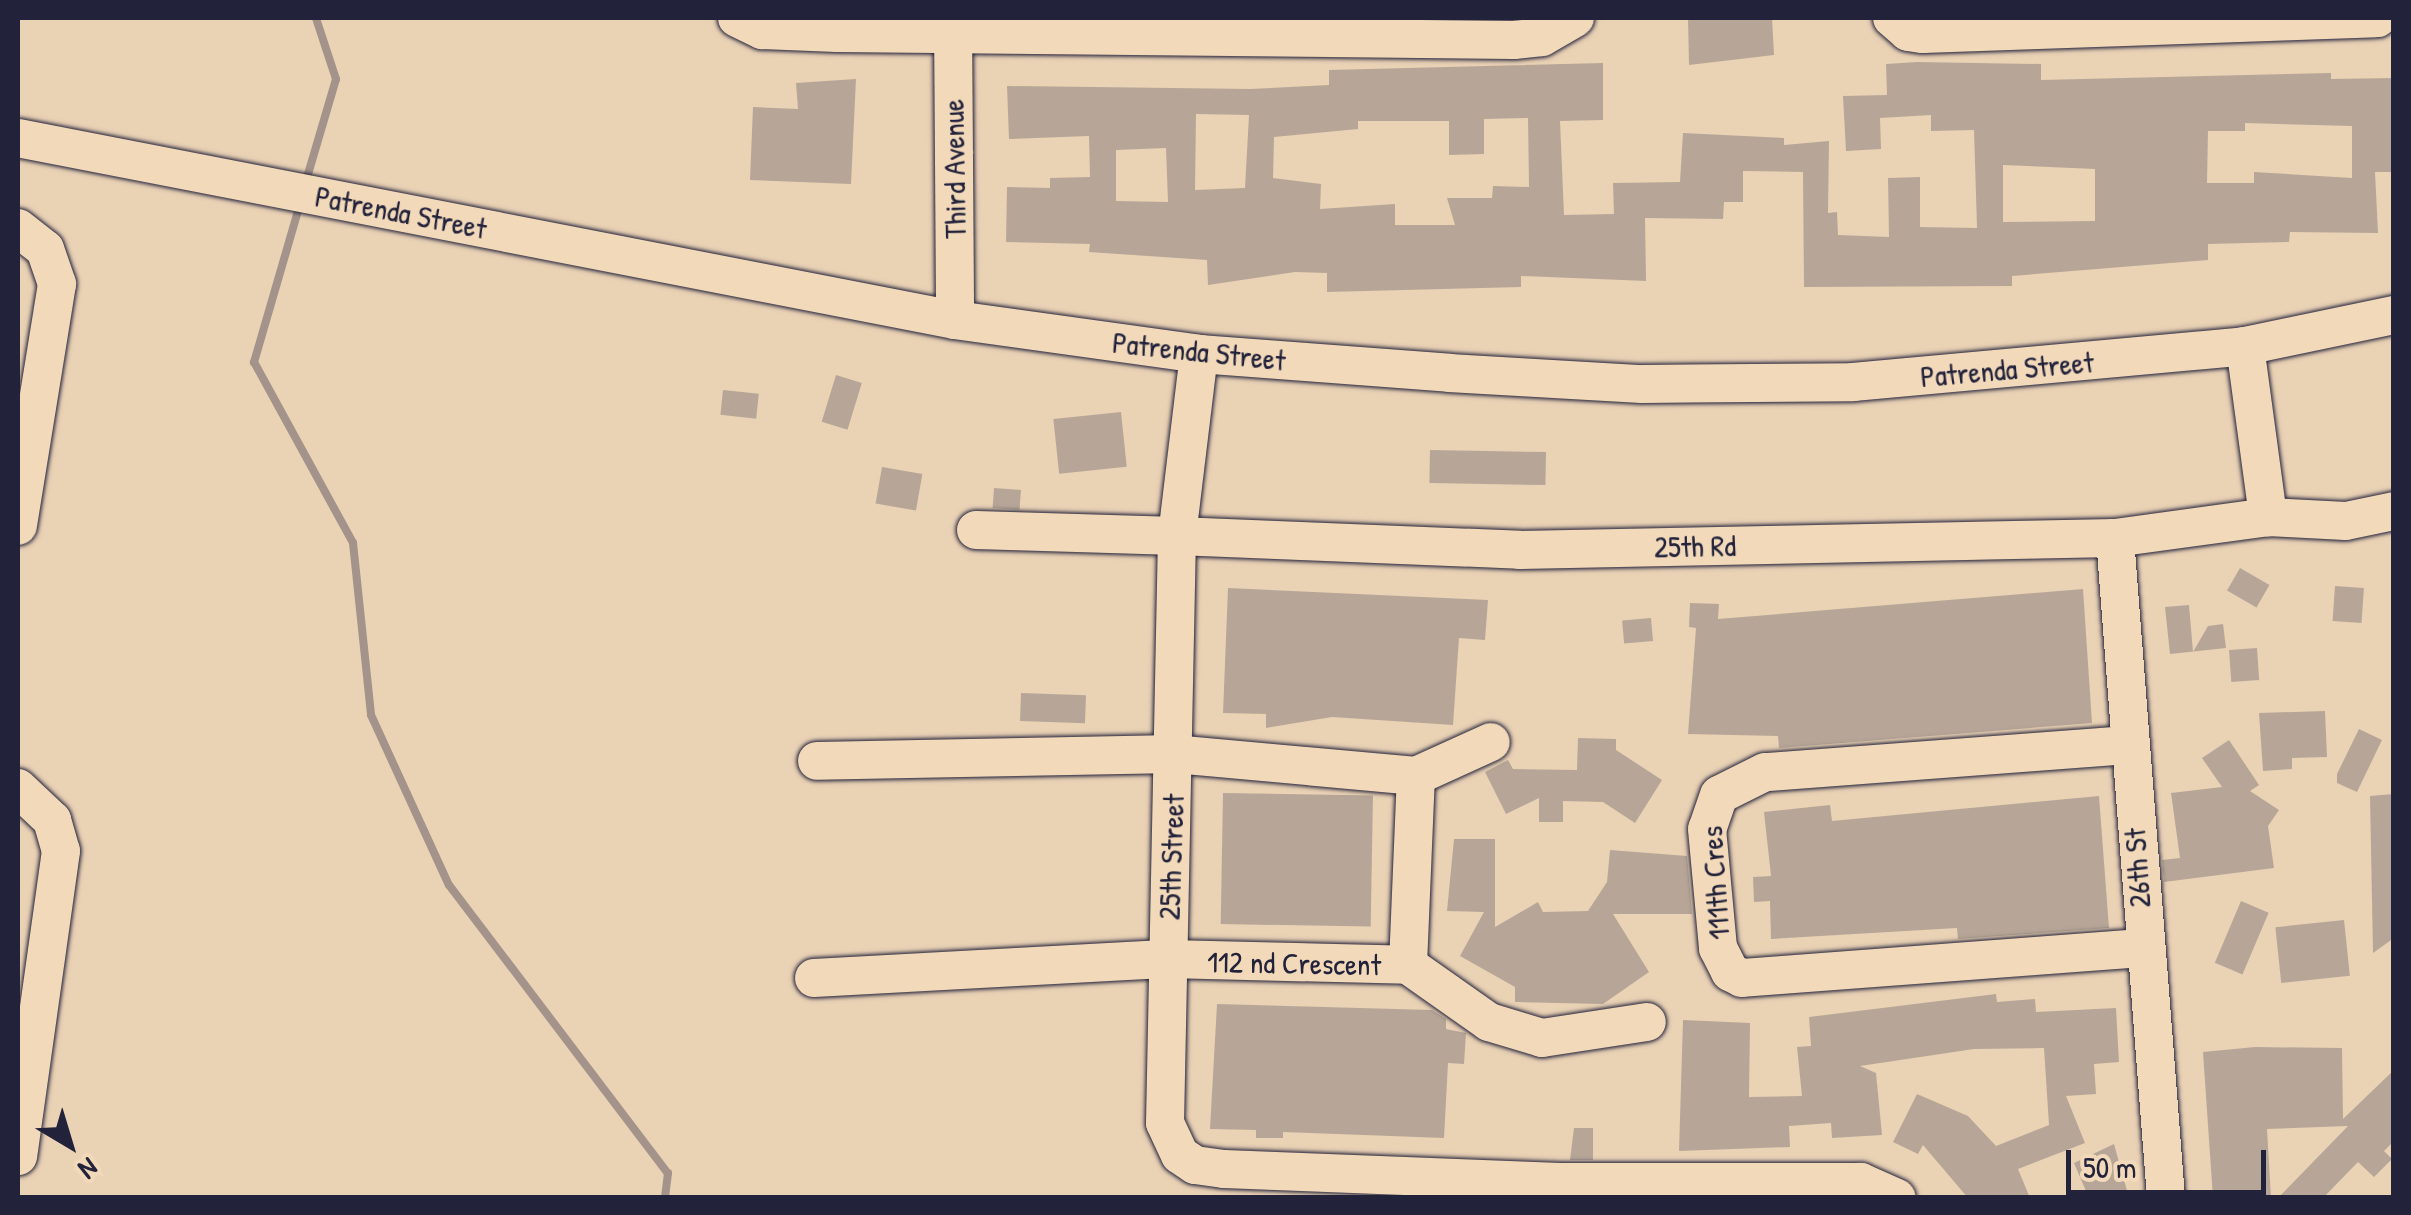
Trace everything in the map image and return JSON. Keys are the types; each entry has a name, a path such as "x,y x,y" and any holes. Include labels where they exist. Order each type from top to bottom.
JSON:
{"street":[{"path":"736,18 762,30 953,26 1514,40 1542,38 1575,18"},
{"path":"1892,18 1908,32 1923,34 2378,18"},
{"name":"Third Avenue","path":"953,26 955,320"},
{"name":"Patrenda Street","path":"18,138 955,320 1199,354 1662,384 1853,382 2245,346 2394,315"},
{"path":"18,228 46,249 58,284 18,526"},
{"path":"2245,346 2268,517"},
{"path":"1178,536 1199,354"},
{"name":"25th Rd","path":"976,530 1520,550 2115,538 2268,517 2346,521 2394,511"},
{"name":"25th Street","path":"1178,536 1165,1123 1172,1146 1195,1166 1477,1188"},
{"name":"26th St","path":"2115,538 2143,948 2166,1198"},
{"path":"817,761 1175,754 1374,767 1416,776 1490,742"},
{"name":"111th Cres","path":"2128,746 1765,772 1719,795 1707,829 1718,948 1730,972 1742,978 2143,948"},
{"name":"112 nd Crescent","path":"814,978 1168,959 1408,966 1416,776"},
{"path":"18,788 52,820 61,851 18,1156"},
{"path":"1408,966 1489,1022 1542,1038 1647,1022"},
{"path":"1477,1188 1683,1190 1861,1182 1898,1198"}],"building":[{"path":"1688,18 1772,18 1774,55 1689,65"},
{"path":"1917,62 2041,64 2041,80 2331,73 2331,79 2394,78 2394,172 2375,172 2378,233 2290,232 2289,242 2208,244 2208,260 2012,276 2012,286 1804,287 1803,172 1743,171 1743,202 1724,202 1723,219 1645,218 1646,281 1521,276 1521,287 1327,292 1327,273 1295,272 1208,285 1207,260 1089,252 1090,244 1006,242 1007,187 1050,188 1050,178 1090,177 1089,136 1009,139 1007,86 1250,89 1329,85 1329,70 1603,63 1603,120 1560,121 1564,215 1614,214 1613,183 1680,182 1683,133 1784,138 1784,145 1829,141 1828,213 1837,212 1838,235 1889,237 1888,178 1920,177 1920,227 1977,228 1974,130 1931,131 1931,115 1880,118 1881,149 1846,151 1843,96 1887,95 1886,64","holes":["1196,114 1249,115 1245,188 1195,190","1528,118 1529,187 1493,186 1492,198 1447,198 1455,225 1395,225 1395,204 1320,209 1321,184 1273,178 1274,137 1358,129 1358,121 1449,121 1449,155 1484,154 1484,119","2245,123 2352,126 2352,178 2254,172 2254,183 2207,183 2208,131 2245,131","1166,148 1168,202 1116,201 1116,150","2003,165 2095,169 2095,221 2003,222"]},
{"path":"856,79 851,184 750,180 753,107 798,109 796,83"},
{"path":"836,375 862,383 847,430 822,422"},
{"path":"723,390 759,394 756,419 720,415"},
{"path":"1121,412 1127,467 1059,474 1053,419"},
{"path":"1430,450 1546,452 1545,485 1429,483"},
{"path":"882,467 922,474 916,511 876,503"},
{"path":"994,488 1021,490 1020,510 993,508"},
{"path":"2240,568 2269,585 2256,608 2227,591"},
{"path":"2335,586 2364,588 2361,623 2333,621"},
{"path":"1228,588 1488,600 1485,640 1459,638 1453,725 1332,717 1266,728 1266,714 1223,713"},
{"path":"2083,589 2092,723 1779,748 1778,736 1688,734 1696,628 1689,627 1690,603 1719,604 1718,619"},
{"path":"2189,605 2193,652 2170,654 2165,607"},
{"path":"1651,618 1653,641 1624,643 1622,621"},
{"path":"2223,624 2226,648 2193,652 2208,626"},
{"path":"2257,648 2259,680 2231,682 2229,650"},
{"path":"1021,693 1086,695 1085,723 1020,721"},
{"path":"2325,711 2327,757 2292,758 2292,769 2263,771 2259,713"},
{"path":"2359,729 2382,740 2357,792 2337,783 2337,774"},
{"path":"1578,738 1616,739 1616,750 1662,780 1635,823 1603,802 1563,801 1563,822 1539,822 1539,798 1506,814 1485,772 1508,760 1513,769 1577,770"},
{"path":"2229,740 2259,785 2250,791 2279,810 2268,826 2274,868 2164,882 2162,860 2180,858 2171,793 2222,787 2202,758"},
{"path":"1223,793 1373,796 1371,927 1221,924"},
{"path":"2394,794 2394,938 2373,953 2370,796"},
{"path":"2099,796 2109,928 1958,939 1957,928 1771,939 1770,901 1754,902 1753,877 1771,876 1764,812 1830,805 1832,821"},
{"path":"1454,839 1495,839 1495,927 1538,902 1543,912 1588,911 1607,882 1610,850 1687,856 1692,914 1613,914 1649,972 1603,1004 1515,1002 1515,987 1460,956 1484,912 1447,911"},
{"path":"2241,901 2269,913 2242,974 2215,963"},
{"path":"2344,920 2350,976 2281,983 2275,927"},
{"path":"1996,994 1997,1002 2035,999 2036,1012 2116,1008 2119,1062 2094,1064 2096,1094 2066,1096 2085,1143 2018,1169 2030,1198 1968,1198 1923,1145 1918,1154 1893,1142 1917,1094 1968,1116 1996,1146 2049,1125 2044,1048 1974,1049 1860,1066 1876,1073 1882,1135 1832,1138 1831,1123 1789,1126 1790,1147 1679,1151 1683,1020 1750,1023 1749,1097 1802,1096 1797,1047 1811,1046 1809,1017"},
{"path":"1217,1004 1432,1010 1446,1019 1446,1029 1466,1033 1464,1064 1448,1063 1444,1138 1283,1132 1283,1138 1256,1138 1256,1130 1210,1129"},
{"path":"2255,1047 2342,1048 2343,1119 2394,1070 2394,1141 2384,1151 2392,1159 2374,1177 2358,1162 2323,1198 2278,1198 2348,1126 2267,1129 2271,1198 2213,1198 2203,1052"},
{"path":"1574,1128 1593,1128 1593,1160 1570,1160"},
{"path":"2114,1144 2129,1198 2089,1198 2074,1163"}],"waterway":[{"path":"306,181 336,79 316,18"},
{"path":"300,204 254,362 353,543 371,715 449,885 668,1173 665,1198"}]}
